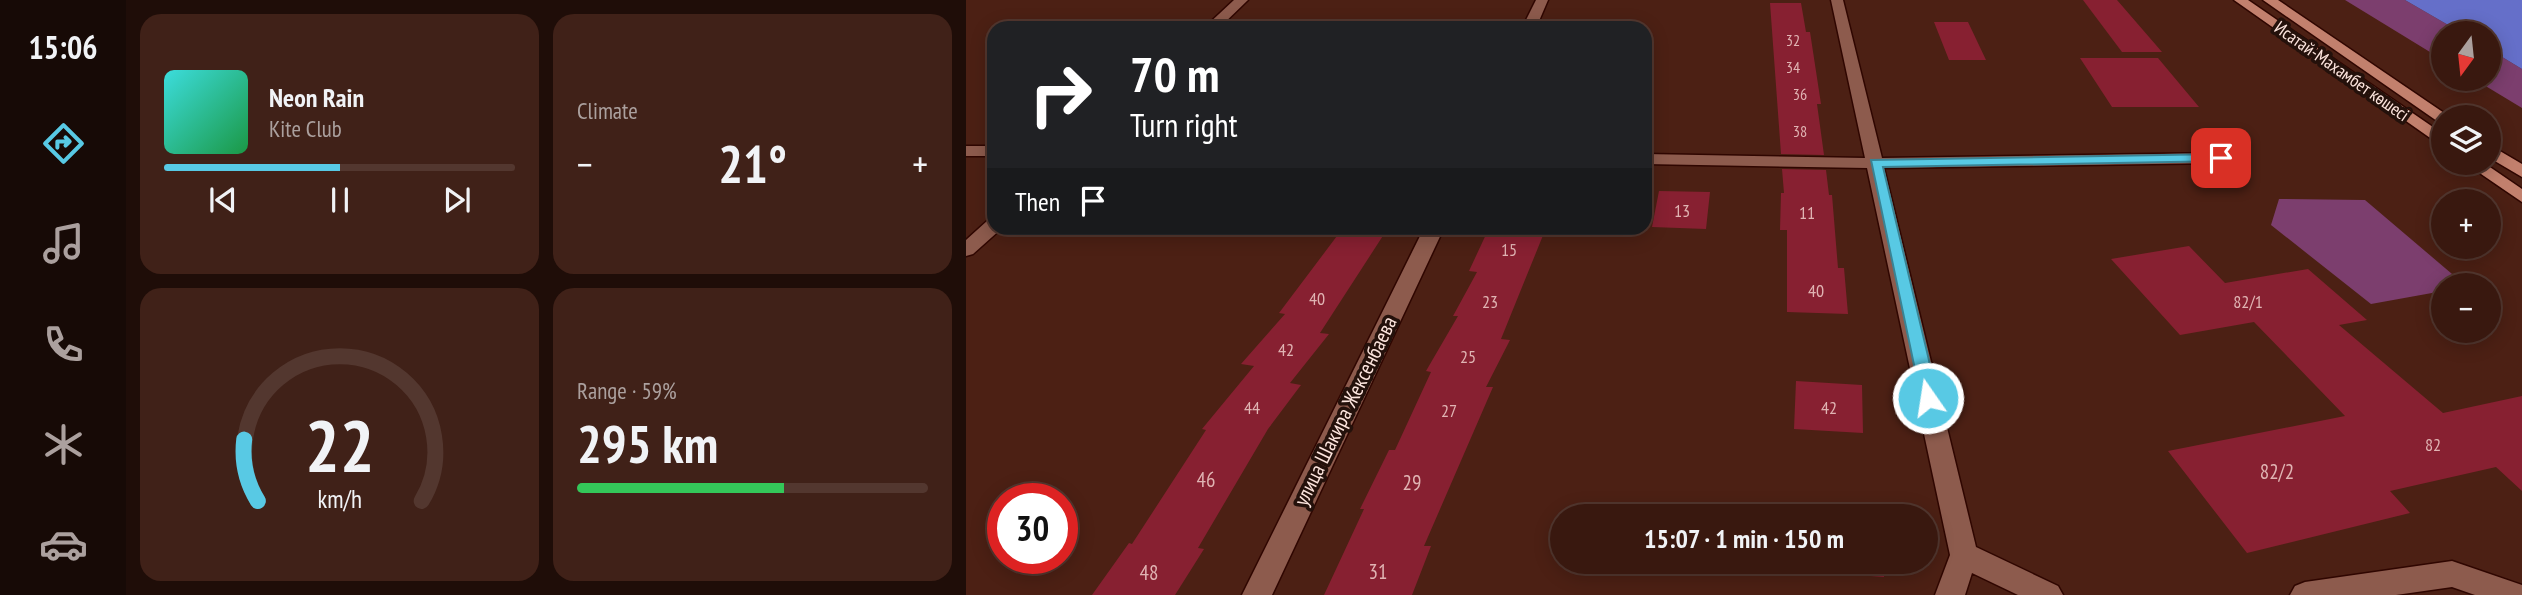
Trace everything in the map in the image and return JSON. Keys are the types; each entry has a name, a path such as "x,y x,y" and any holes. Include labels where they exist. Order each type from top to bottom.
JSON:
{"main road":[{"name":"Исатай-Махамбет көшесі","path":"2240,0 2431,134"},
{"path":"2269,0 2431,110"},
{"path":"2501,158 2522,172"},
{"path":"2490,175 2522,197"}],"street":[{"path":"1219,21 1242,0"},
{"path":"1532,21 1542,0"},
{"path":"1837,0 1964,555 1950,595"},
{"path":"966,151 987,151"},
{"path":"1652,159 1876,163 2221,158"},
{"path":"966,250 987,231"},
{"name":"улица Шакира Жексенбаева","path":"1257,595 1431,235"},
{"path":"1964,555 2048,595"},
{"path":"2305,595 2452,575 2514,595"}],"shaded area":[{"path":"2345,0 2405,0 2441,21 2431,21 2431,53"},
{"path":"2501,56 2522,69 2522,108 2494,91 2501,91"},
{"path":"2279,199 2365,200 2431,256 2431,259 2451,273 2431,273 2431,293 2371,304 2271,225"}],"water":[{"path":"2405,0 2522,0 2522,69 2501,56 2501,21 2441,21"}],"building":[{"path":"2083,0 2117,0 2162,52 2122,52"},
{"path":"1770,3 1801,3 1806,32 1810,32 1821,104 1817,104 1824,155 1781,154"},
{"path":"1934,22 1968,22 1986,60 1949,60"},
{"path":"2080,58 2158,58 2199,107 2112,107"},
{"path":"1782,169 1826,170 1829,195 1832,195 1838,268 1844,268 1848,314 1787,312 1787,230 1780,230 1781,193 1784,193"},
{"path":"1659,191 1710,192 1706,229 1652,227"},
{"path":"1338,235 1383,235 1320,333 1329,334 1290,383 1301,385 1268,429 1198,548 1204,549 1175,595 1092,595 1129,543 1132,544 1206,430 1202,429 1254,366 1241,364 1285,314 1279,313"},
{"path":"1486,235 1543,235 1501,339 1510,340 1486,387 1493,387 1424,546 1431,546 1412,595 1324,595 1364,509 1360,509 1389,450 1395,450 1431,372 1426,371 1458,316 1453,316 1477,272 1469,271"},
{"path":"2189,246 2225,283 2308,269 2367,320 2339,325 2443,413 2522,396 2522,491 2496,467 2390,491 2410,513 2247,553 2168,451 2345,416 2254,322 2180,335 2111,259"},
{"path":"1796,381 1862,385 1863,433 1794,429"},
{"path":"1844,574 1884,574 1884,577"}],"route":[{"path":"1928,398 1876,163 2221,158"}]}
